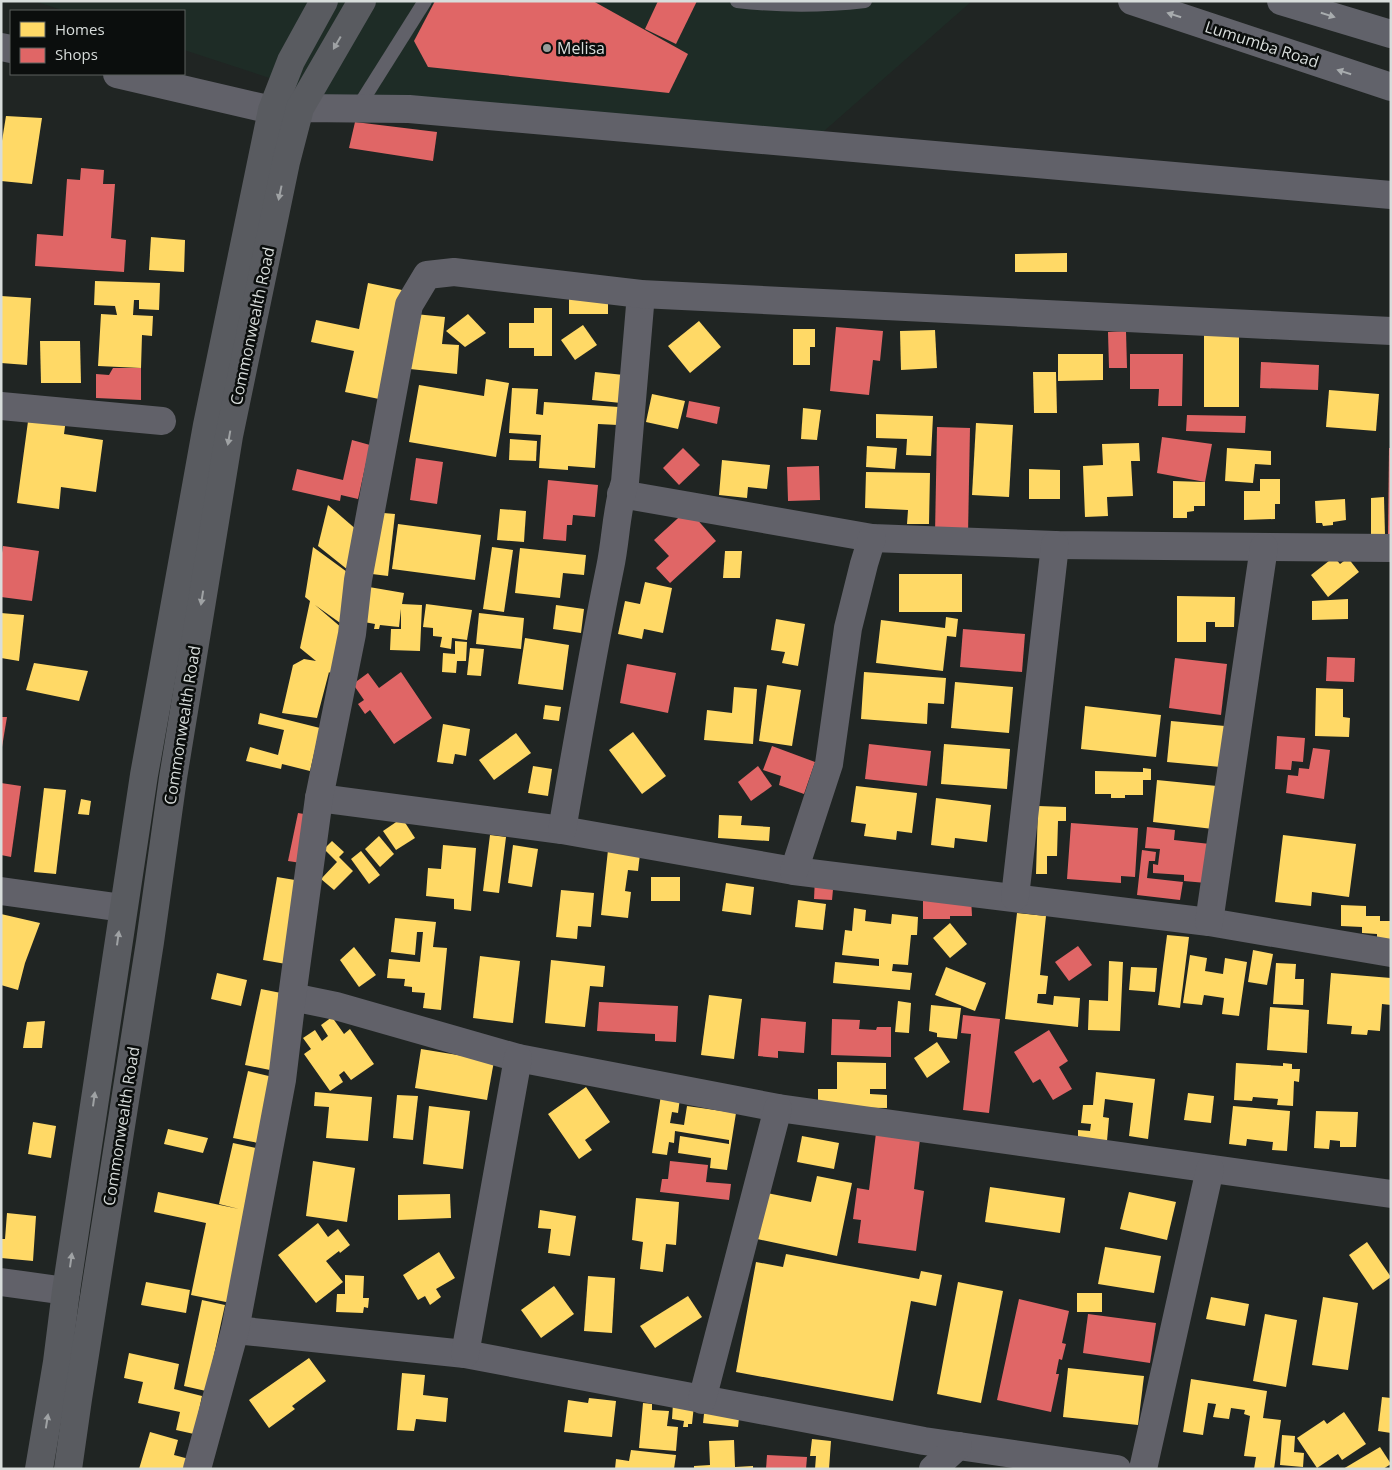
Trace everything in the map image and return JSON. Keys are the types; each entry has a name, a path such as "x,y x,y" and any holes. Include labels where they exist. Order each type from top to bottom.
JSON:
{"main road":[{"name":"Commonwealth Road","path":"39,1469 57,1362 66,1291 144,775 207,425 272,110 291,61 324,1"},
{"name":"Commonwealth Road","path":"68,1469 152,932 174,768 229,436 286,162 300,108 362,1"},
{"name":"Lumumba Road","path":"1132,1 1391,87"},
{"path":"1281,1 1391,34"}],"street":[{"path":"121,75 272,110 300,108 429,111 1391,196"},
{"path":"197,1469 235,1330 282,1080 319,798 352,634 358,580 409,305 427,275 454,272 641,294 1391,331"},
{"path":"562,830 592,658 611,566 621,494 625,482 641,294"},
{"path":"1,406 162,421"},
{"path":"621,494 872,538 1055,546 1391,548"},
{"path":"794,871 829,764 848,628 872,538"},
{"path":"1015,897 1055,546"},
{"path":"1209,922 1264,547"},
{"path":"319,798 562,830 794,871 1209,922 1391,953"},
{"path":"1,891 123,908"},
{"path":"292,997 336,1006 518,1058 778,1108 1391,1194"},
{"path":"465,1354 518,1058"},
{"path":"702,1400 778,1108"},
{"path":"1143,1469 1210,1169"},
{"path":"1,1282 66,1291"},
{"path":"235,1330 465,1354 924,1441 1117,1469"},
{"path":"933,1469 958,1446"}],"lane":[{"path":"356,109 425,1"},
{"path":"737,1 760,4 830,5 865,1"}],"shaded area":[{"path":"34,1 972,1 823,132 340,101 185,50 185,10 62,10"}],"building: Homes":[{"path":"6,116 42,118 32,184 1,181 1,147"},
{"path":"151,237 185,240 184,272 149,270"},
{"path":"1067,253 1067,272 1015,272 1015,254"},
{"path":"95,281 160,283 159,310 139,309 139,300 134,300 133,315 153,316 152,336 142,335 141,368 98,366 101,314 117,315 115,306 94,305"},
{"path":"368,283 402,290 379,399 345,392 354,351 311,342 316,320 359,329"},
{"path":"569,295 608,295 608,314 569,314"},
{"path":"1,296 31,298 27,365 1,363"},
{"path":"534,308 552,308 552,356 534,356 534,348 509,348 509,323 534,323"},
{"path":"415,314 445,317 442,344 459,345 457,374 410,369"},
{"path":"468,314 486,333 465,347 446,331"},
{"path":"699,321 721,347 690,373 668,346"},
{"path":"583,325 597,345 575,360 561,340"},
{"path":"793,329 815,329 815,347 810,347 810,365 793,365"},
{"path":"935,330 937,368 901,370 900,331"},
{"path":"1204,335 1239,335 1239,407 1204,407"},
{"path":"40,341 80,341 81,383 41,383"},
{"path":"1058,354 1103,354 1103,380 1058,381"},
{"path":"595,372 624,375 621,403 592,400"},
{"path":"1033,372 1056,372 1057,413 1034,413"},
{"path":"486,379 509,383 496,457 409,442 419,385 484,396"},
{"path":"512,388 538,389 536,414 543,415 544,402 619,407 618,425 598,424 595,468 568,466 568,470 539,468 541,435 509,433"},
{"path":"1329,390 1379,394 1376,431 1326,427"},
{"path":"652,394 685,401 678,429 646,422"},
{"path":"803,408 821,410 817,440 801,439"},
{"path":"29,414 66,419 64,434 103,440 96,492 61,487 59,509 17,503"},
{"path":"876,414 933,416 931,456 906,455 907,439 876,438"},
{"path":"976,423 1013,425 1009,497 972,495"},
{"path":"510,439 537,441 536,461 509,460"},
{"path":"1139,443 1140,461 1131,461 1133,496 1107,497 1108,516 1085,517 1083,466 1103,465 1102,444"},
{"path":"867,446 897,448 895,469 866,467"},
{"path":"1227,448 1271,451 1271,465 1255,464 1253,483 1225,481"},
{"path":"722,460 770,465 767,489 748,487 747,498 719,495"},
{"path":"1029,469 1060,470 1060,499 1029,499"},
{"path":"866,472 930,473 929,524 907,524 908,510 865,508"},
{"path":"1260,479 1280,479 1280,504 1275,504 1275,519 1244,520 1244,491 1260,491"},
{"path":"1173,481 1205,482 1205,506 1194,506 1194,511 1187,512 1187,518 1173,518"},
{"path":"1384,497 1385,535 1371,536 1371,498"},
{"path":"1345,499 1346,520 1333,522 1333,525 1323,526 1322,523 1316,523 1315,501"},
{"path":"328,505 365,537 358,578 318,546"},
{"path":"500,509 526,511 524,542 497,540"},
{"path":"372,512 395,514 388,576 364,573"},
{"path":"398,524 481,535 475,580 392,569"},
{"path":"313,547 358,580 350,630 315,605 349,634 339,681 329,672 317,718 282,713 293,665 304,659 316,661 300,648 310,601 305,597"},
{"path":"492,547 513,550 504,612 483,609"},
{"path":"520,548 586,555 584,575 563,573 560,598 515,593"},
{"path":"725,551 742,551 740,578 723,578"},
{"path":"1334,557 1340,564 1348,558 1359,572 1328,597 1311,575"},
{"path":"899,574 962,574 962,612 899,612"},
{"path":"645,582 672,588 663,633 644,629 642,639 618,634 625,601 640,604"},
{"path":"369,587 404,593 402,604 422,605 420,651 390,650 391,629 401,629 401,609 399,627 380,625 379,629 374,629 375,624 364,622"},
{"path":"1177,596 1235,597 1234,627 1215,627 1215,622 1206,622 1206,642 1177,642"},
{"path":"1348,599 1348,619 1312,620 1312,601"},
{"path":"426,604 472,610 467,640 452,638 451,649 440,647 442,637 433,636 433,628 423,627"},
{"path":"556,605 584,609 581,633 553,629"},
{"path":"1,613 24,615 19,661 1,658"},
{"path":"479,613 524,618 521,649 476,644"},
{"path":"946,617 958,619 956,637 947,636 943,671 876,663 881,620 945,628"},
{"path":"776,619 805,624 798,666 782,663 785,652 771,650"},
{"path":"525,638 569,645 563,690 518,684"},
{"path":"455,641 467,642 466,661 457,661 456,673 442,672 443,653 455,654"},
{"path":"470,648 484,649 481,676 467,675"},
{"path":"34,663 88,671 79,701 26,690"},
{"path":"864,672 946,678 944,704 928,703 927,724 861,719"},
{"path":"955,682 1013,687 1009,733 951,728"},
{"path":"767,685 801,690 792,746 759,741"},
{"path":"734,687 757,689 753,744 704,740 707,710 732,713"},
{"path":"1316,688 1343,689 1343,717 1350,718 1349,737 1315,736"},
{"path":"545,705 561,707 559,721 543,719"},
{"path":"1085,706 1161,715 1156,757 1081,749"},
{"path":"260,713 320,728 310,771 282,764 281,769 246,761 250,747 278,755 284,730 258,724"},
{"path":"1171,721 1225,726 1221,767 1167,762"},
{"path":"443,724 470,729 466,756 455,754 453,764 437,762"},
{"path":"633,732 666,776 642,794 609,750"},
{"path":"516,733 531,753 494,780 479,760"},
{"path":"944,744 1010,749 1007,789 941,784"},
{"path":"533,766 552,769 548,796 528,793"},
{"path":"1143,768 1151,769 1151,780 1143,780 1143,795 1125,795 1125,798 1111,798 1111,794 1095,794 1095,771 1143,772"},
{"path":"1157,780 1217,786 1213,829 1153,822"},
{"path":"856,786 917,793 912,833 897,831 896,840 864,836 866,824 851,822"},
{"path":"44,788 66,790 56,874 34,872"},
{"path":"936,798 991,805 987,842 955,838 954,848 931,845"},
{"path":"81,799 91,801 89,815 78,814"},
{"path":"1038,806 1066,807 1066,821 1058,821 1057,856 1047,856 1047,874 1036,874"},
{"path":"719,815 742,816 741,825 770,827 769,841 718,838"},
{"path":"402,818 415,838 396,850 383,831"},
{"path":"490,835 506,837 499,893 483,891"},
{"path":"1283,835 1356,844 1349,897 1312,892 1311,906 1275,902"},
{"path":"379,836 394,854 380,867 365,849"},
{"path":"332,841 344,852 339,857 353,871 334,890 321,879 337,862 324,849"},
{"path":"443,845 476,848 471,911 454,909 454,899 426,896 428,868 441,869"},
{"path":"513,845 538,849 532,887 508,883"},
{"path":"608,850 640,854 638,871 628,870 625,891 631,892 628,918 601,915"},
{"path":"361,851 380,875 369,884 351,859"},
{"path":"277,877 301,881 286,964 263,960"},
{"path":"651,877 680,877 680,901 651,901"},
{"path":"726,883 754,887 751,915 722,911"},
{"path":"561,890 594,893 591,927 578,926 577,939 556,937"},
{"path":"798,900 826,904 823,930 795,927"},
{"path":"1341,905 1366,906 1366,916 1380,916 1380,921 1391,921 1391,943 1377,942 1377,934 1362,933 1362,927 1341,926"},
{"path":"854,908 866,910 865,921 891,924 892,914 918,917 917,935 911,935 908,965 893,964 892,971 912,973 910,990 833,983 835,962 879,966 879,959 842,955 845,930 852,931"},
{"path":"1017,913 1046,916 1040,975 1048,976 1046,994 1038,994 1037,1003 1053,1005 1054,996 1080,998 1078,1027 1005,1019"},
{"path":"1,914 40,923 25,963 18,990 1,985"},
{"path":"395,918 436,922 433,947 447,948 441,1010 423,1008 425,993 412,992 412,987 404,986 405,979 387,978 389,959 420,962 423,932 417,932 415,955 391,952"},
{"path":"950,923 967,944 950,958 933,938"},
{"path":"1167,935 1189,937 1180,1008 1158,1005"},
{"path":"354,947 376,975 359,987 340,960"},
{"path":"1253,950 1273,954 1267,985 1248,982"},
{"path":"1190,955 1207,958 1205,971 1223,974 1225,958 1247,962 1239,1016 1222,1014 1224,998 1204,995 1202,1005 1183,1003"},
{"path":"480,956 520,961 513,1023 473,1018"},
{"path":"551,960 605,966 603,987 590,986 585,1027 545,1023"},
{"path":"1109,961 1123,962 1120,1031 1088,1030 1089,1000 1108,1001"},
{"path":"1276,963 1296,964 1295,979 1304,979 1303,1005 1273,1004"},
{"path":"946,967 986,983 975,1011 935,995"},
{"path":"1131,967 1157,968 1155,992 1129,990"},
{"path":"217,973 247,980 241,1006 211,999"},
{"path":"1331,973 1391,978 1391,1005 1382,1004 1380,1031 1368,1030 1367,1035 1351,1034 1352,1026 1327,1024"},
{"path":"261,989 286,994 270,1070 245,1065"},
{"path":"709,995 742,999 734,1059 701,1055"},
{"path":"898,1001 911,1003 909,1033 895,1032"},
{"path":"931,1005 961,1008 957,1039 937,1037 937,1033 929,1031"},
{"path":"1270,1007 1309,1010 1307,1053 1267,1050"},
{"path":"332,1017 344,1034 350,1029 374,1064 351,1080 344,1071 339,1075 343,1082 330,1091 304,1054 311,1049 303,1038 315,1030 322,1041 328,1036 321,1025"},
{"path":"45,1021 42,1048 23,1048 27,1022"},
{"path":"937,1042 950,1062 927,1078 914,1058"},
{"path":"421,1049 494,1061 487,1100 415,1088"},
{"path":"837,1062 886,1063 886,1089 870,1089 870,1094 887,1095 887,1108 818,1107 818,1089 837,1089"},
{"path":"1236,1063 1283,1066 1283,1063 1292,1064 1292,1069 1300,1069 1299,1082 1294,1081 1293,1106 1277,1105 1278,1099 1253,1097 1252,1101 1234,1100"},
{"path":"248,1071 277,1078 263,1144 233,1138"},
{"path":"1096,1072 1155,1079 1148,1139 1129,1136 1133,1103 1105,1099 1103,1117 1109,1118 1107,1141 1078,1138 1078,1130 1090,1131 1091,1124 1081,1123 1083,1105 1093,1105"},
{"path":"586,1087 610,1122 585,1140 592,1150 579,1159 548,1114"},
{"path":"315,1092 372,1097 368,1141 326,1138 329,1107 314,1106"},
{"path":"1188,1093 1214,1096 1211,1123 1184,1120"},
{"path":"397,1095 418,1096 413,1140 393,1138"},
{"path":"661,1095 680,1098 678,1113 672,1112 670,1123 684,1125 687,1106 736,1113 727,1170 710,1168 711,1158 678,1153 680,1136 729,1144 729,1140 675,1131 674,1143 669,1142 667,1155 652,1153"},
{"path":"429,1106 470,1111 463,1169 423,1164"},
{"path":"1233,1106 1290,1111 1287,1151 1272,1150 1273,1142 1247,1139 1246,1146 1229,1144"},
{"path":"1316,1111 1358,1112 1356,1147 1340,1147 1340,1141 1330,1140 1329,1149 1314,1148"},
{"path":"33,1122 56,1126 51,1158 28,1154"},
{"path":"168,1129 208,1138 203,1153 164,1144"},
{"path":"802,1136 839,1143 834,1169 797,1162"},
{"path":"233,1143 261,1149 231,1303 191,1295 206,1223 154,1212 158,1192 239,1209 219,1204"},
{"path":"313,1161 355,1168 347,1222 306,1216"},
{"path":"817,1176 852,1183 837,1256 757,1239 767,1193 811,1202"},
{"path":"990,1187 1065,1198 1060,1233 985,1222"},
{"path":"1129,1192 1176,1202 1167,1240 1120,1229"},
{"path":"450,1194 451,1218 398,1220 398,1195"},
{"path":"636,1198 679,1202 676,1245 666,1244 663,1272 640,1269 643,1242 632,1240"},
{"path":"540,1210 576,1216 570,1256 548,1253 551,1229 538,1228"},
{"path":"7,1213 36,1216 33,1261 1,1258 1,1239 5,1239"},
{"path":"318,1223 328,1237 338,1229 350,1245 326,1261 343,1282 316,1303 278,1255"},
{"path":"1367,1242 1391,1277 1373,1290 1349,1255"},
{"path":"1105,1247 1161,1256 1154,1293 1098,1284"},
{"path":"439,1252 455,1278 436,1289 441,1297 430,1305 425,1296 418,1300 403,1275"},
{"path":"786,1254 919,1279 921,1271 942,1275 936,1306 911,1301 893,1401 736,1372 756,1262 783,1267"},
{"path":"345,1275 364,1276 363,1298 369,1298 368,1308 364,1307 363,1313 336,1312 337,1294 345,1294"},
{"path":"588,1276 615,1278 612,1333 584,1331"},
{"path":"146,1282 190,1290 186,1313 141,1305"},
{"path":"958,1282 1003,1291 981,1403 937,1394"},
{"path":"554,1286 574,1314 541,1338 521,1310"},
{"path":"1077,1293 1102,1293 1102,1312 1077,1312"},
{"path":"688,1296 702,1317 655,1348 640,1326"},
{"path":"1211,1297 1249,1304 1245,1326 1206,1319"},
{"path":"1323,1297 1358,1303 1348,1370 1312,1365"},
{"path":"202,1300 225,1305 206,1391 184,1386"},
{"path":"1265,1314 1297,1320 1286,1387 1253,1381"},
{"path":"129,1353 179,1364 174,1389 202,1396 194,1434 176,1430 180,1412 138,1403 143,1382 124,1378"},
{"path":"309,1358 326,1381 292,1406 295,1409 269,1428 249,1400"},
{"path":"1068,1368 1144,1376 1138,1425 1063,1417"},
{"path":"402,1373 425,1375 423,1395 448,1398 446,1422 416,1419 414,1431 397,1430"},
{"path":"1191,1379 1267,1391 1263,1418 1281,1420 1274,1469 1254,1469 1256,1457 1244,1456 1250,1416 1244,1414 1245,1410 1231,1408 1229,1419 1213,1417 1216,1404 1208,1403 1203,1435 1183,1432"},
{"path":"1382,1397 1391,1398 1391,1433 1378,1431"},
{"path":"589,1398 616,1401 612,1437 564,1432 568,1400 588,1403"},
{"path":"643,1403 652,1404 652,1410 669,1411 667,1426 678,1427 676,1451 639,1448"},
{"path":"673,1403 694,1405 692,1424 688,1424 688,1427 683,1427 684,1421 672,1419"},
{"path":"705,1405 740,1410 738,1427 703,1423"},
{"path":"1344,1412 1366,1444 1342,1460 1338,1454 1317,1468 1297,1438 1324,1420 1327,1424"},
{"path":"150,1432 178,1440 174,1455 189,1459 186,1469 139,1469"},
{"path":"1282,1435 1295,1436 1294,1452 1304,1453 1303,1467 1280,1465"},
{"path":"812,1439 831,1441 829,1469 815,1469 816,1456 810,1456"},
{"path":"734,1440 735,1467 753,1466 753,1469 694,1469 694,1466 710,1465 709,1441"},
{"path":"1380,1447 1391,1464 1383,1469 1343,1469"},
{"path":"631,1450 676,1455 674,1469 615,1469 616,1459 629,1461"}],"building: Shops":[{"name":"Melisa","path":"435,1 593,1 688,54 669,93 428,67 414,41"},
{"path":"658,1 697,1 676,44 645,29"},
{"path":"355,122 437,132 433,161 349,148"},
{"path":"81,168 104,170 103,184 115,184 111,238 126,240 124,272 35,266 37,234 63,236 67,179 80,180"},
{"path":"836,327 883,331 880,361 873,360 869,395 830,391"},
{"path":"1126,331 1127,368 1109,368 1108,332"},
{"path":"1130,354 1183,354 1182,406 1158,406 1159,389 1130,389"},
{"path":"1261,362 1319,365 1318,390 1260,388"},
{"path":"113,368 141,368 141,400 96,398 96,374 109,375"},
{"path":"689,401 720,407 717,424 686,417"},
{"path":"1187,415 1246,416 1245,433 1186,431"},
{"path":"937,427 970,428 968,535 935,534"},
{"path":"1162,437 1212,444 1205,482 1157,473"},
{"path":"352,440 370,445 358,499 341,495 340,501 292,490 297,469 343,480"},
{"path":"683,448 700,465 679,485 663,468"},
{"path":"1389,448 1391,448 1391,534 1388,534"},
{"path":"416,458 443,462 437,504 410,500"},
{"path":"819,466 820,500 788,501 787,467"},
{"path":"548,480 598,485 595,517 573,515 572,525 567,525 566,541 543,539"},
{"path":"688,509 716,541 670,583 656,568 669,556 654,540"},
{"path":"3,546 39,551 32,601 1,597"},
{"path":"963,629 1025,634 1022,672 960,667"},
{"path":"1327,657 1355,658 1354,682 1326,681"},
{"path":"1175,658 1227,664 1221,715 1169,708"},
{"path":"627,664 676,673 668,713 620,703"},
{"path":"401,672 432,718 394,744 370,710 365,714 358,704 364,700 353,684 368,673 379,688"},
{"path":"1,717 7,717 2,747 1,747"},
{"path":"1277,736 1305,738 1303,762 1292,761 1291,770 1275,769"},
{"path":"869,744 931,751 927,786 865,779"},
{"path":"772,746 815,762 804,794 779,785 781,776 763,770"},
{"path":"1313,748 1330,750 1324,799 1286,793 1288,775 1298,776 1299,768 1309,769"},
{"path":"758,766 772,786 751,801 738,782"},
{"path":"1,783 21,786 11,857 1,855"},
{"path":"298,813 310,815 301,863 288,861"},
{"path":"1071,823 1138,828 1135,877 1121,876 1121,883 1067,879"},
{"path":"1147,827 1175,830 1174,840 1210,844 1206,883 1184,881 1184,875 1153,873 1153,864 1158,865 1160,849 1145,848"},
{"path":"1142,850 1156,852 1155,861 1149,861 1147,878 1183,882 1180,900 1137,895"},
{"path":"815,878 834,879 832,900 814,899"},
{"path":"923,893 971,897 972,916 950,916 950,919 923,919"},
{"path":"1078,946 1092,965 1069,981 1055,962"},
{"path":"599,1002 678,1006 676,1042 655,1041 655,1034 597,1031"},
{"path":"963,1015 1000,1019 989,1113 963,1110 971,1034 961,1033"},
{"path":"761,1018 806,1022 804,1053 778,1051 778,1058 758,1056"},
{"path":"832,1019 860,1020 859,1029 876,1030 877,1027 891,1027 891,1057 831,1055"},
{"path":"1049,1030 1068,1061 1059,1067 1072,1089 1053,1100 1040,1079 1033,1083 1014,1052"},
{"path":"876,1133 920,1139 914,1189 924,1191 916,1251 858,1243 861,1220 853,1219 857,1188 869,1190"},
{"path":"670,1161 708,1165 706,1182 731,1184 729,1200 660,1192 662,1179 668,1179"},
{"path":"1019,1299 1069,1311 1062,1343 1066,1344 1062,1360 1059,1359 1056,1374 1059,1374 1051,1412 997,1400"},
{"path":"1088,1314 1156,1323 1150,1363 1083,1353"},
{"path":"767,1455 807,1457 806,1469 766,1469"}],"place":[{"name":"Melisa","path":"547,48"}]}
